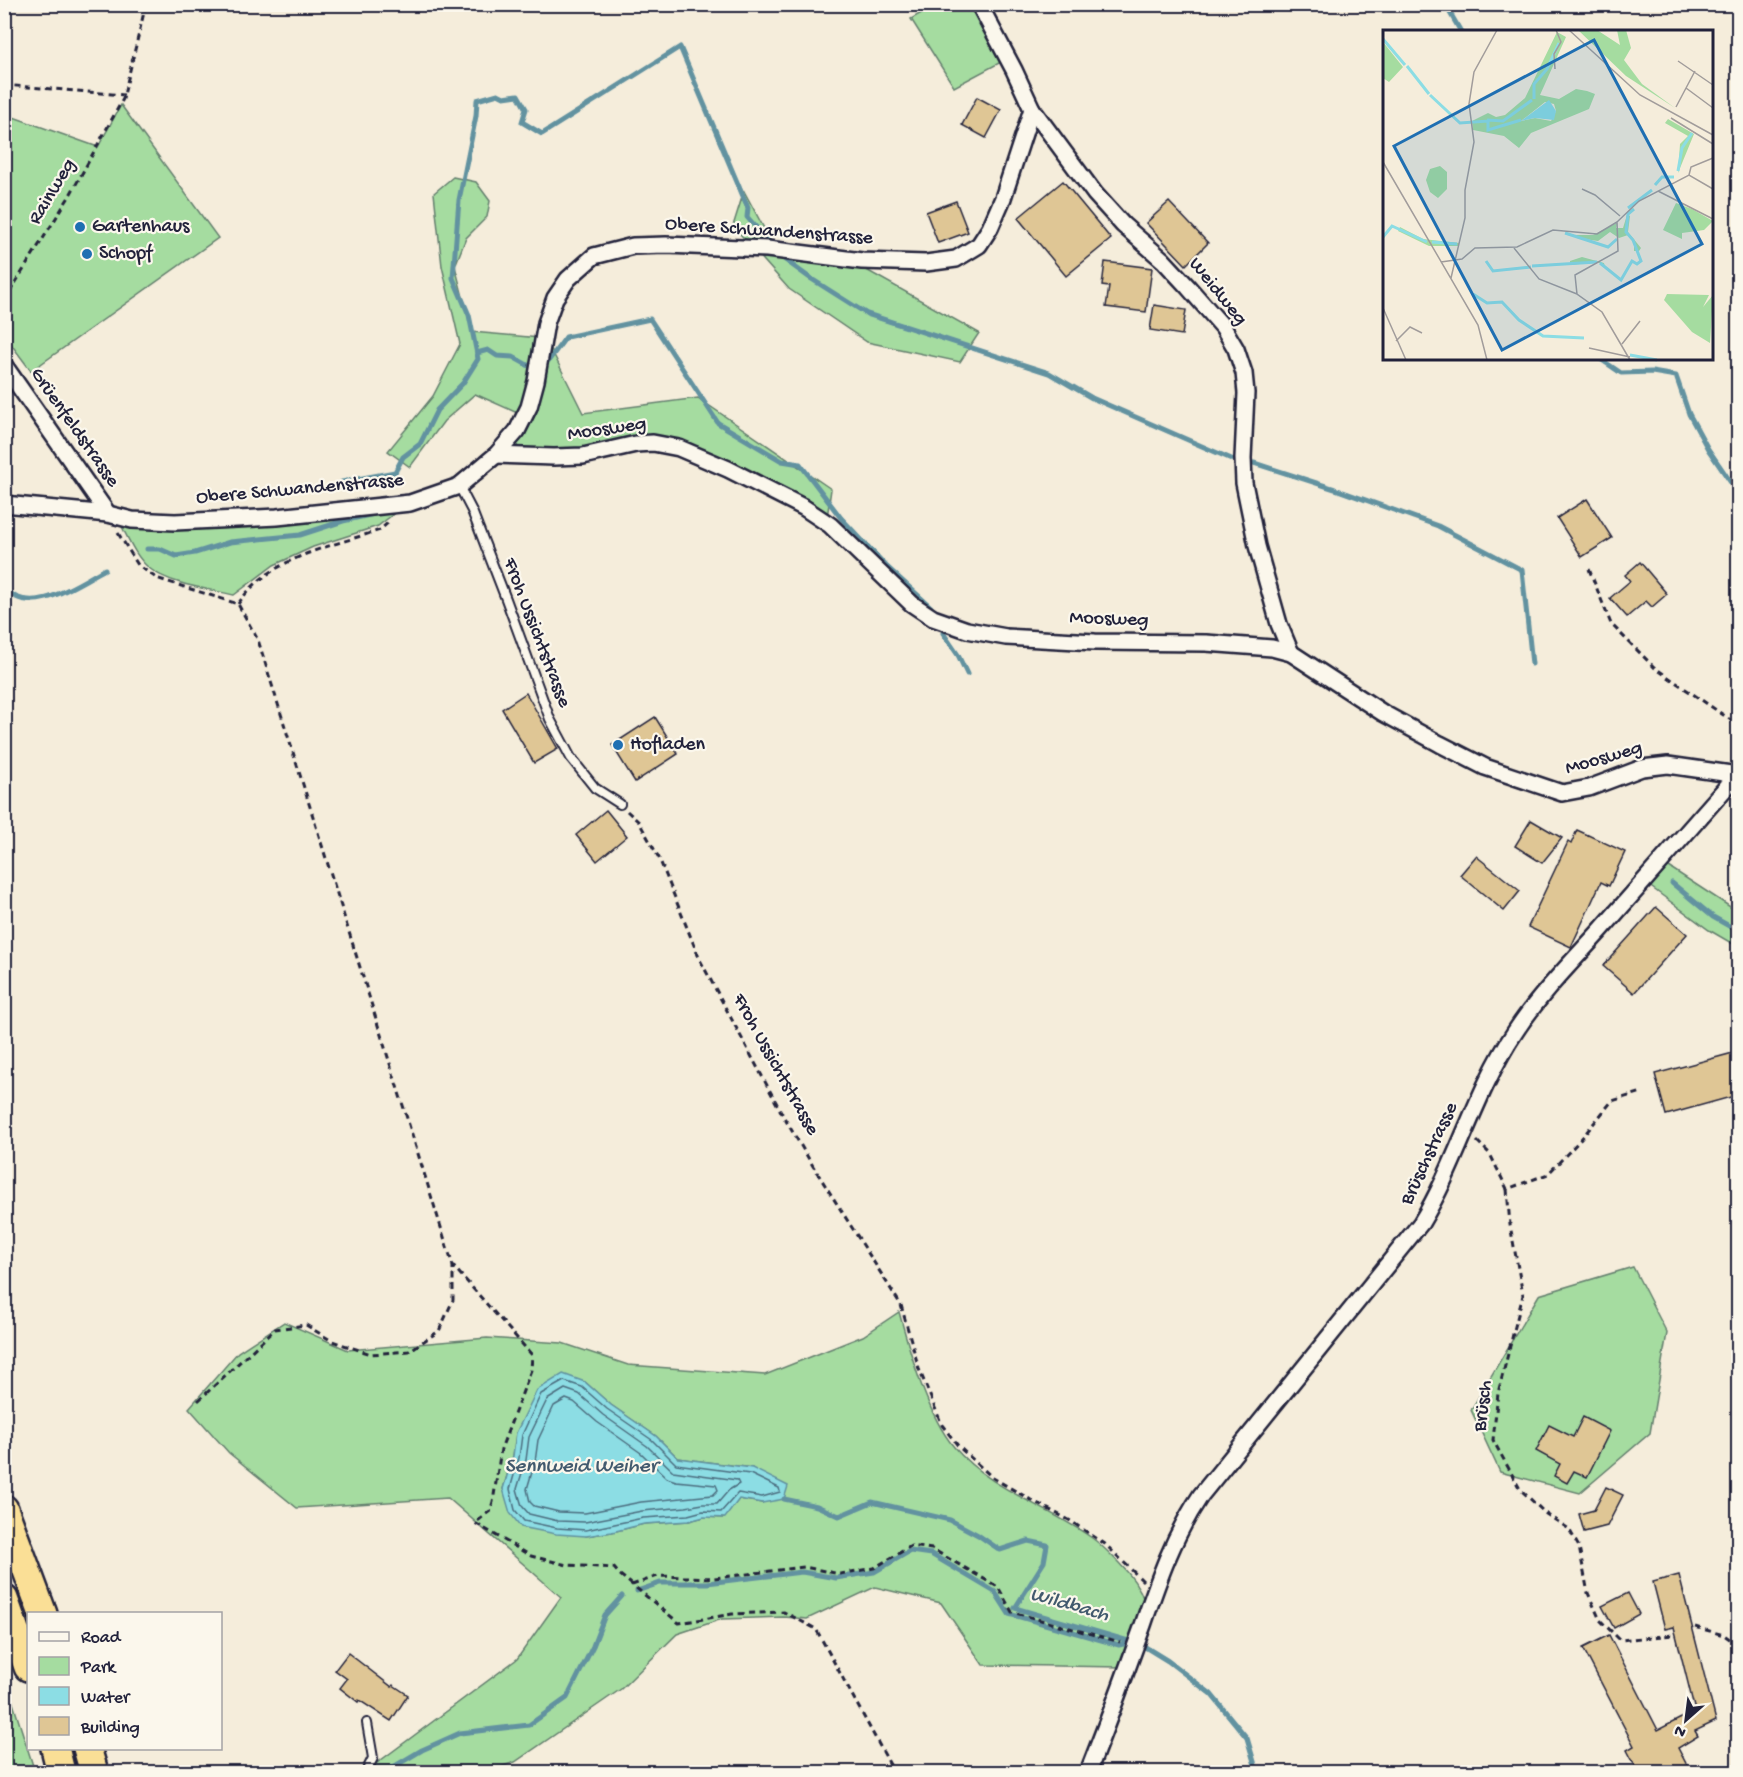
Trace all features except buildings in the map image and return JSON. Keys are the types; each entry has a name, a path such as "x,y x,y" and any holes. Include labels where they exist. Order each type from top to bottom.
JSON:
{"highway":[{"path":"4,1509 42,1612"},
{"path":"4,1599 27,1664"},
{"path":"55,1750 62,1773"},
{"path":"87,1750 94,1773"}],"street":[{"path":"979,4 1032,109"},
{"name":"Obere Schwandenstrasse","path":"4,504 108,514 132,520 176,522 277,517 410,503 459,486 496,455 517,431 529,407 546,322 555,298 568,279 594,256 633,246 666,244 767,249 862,261 926,262 956,259 979,245 990,228 1003,198 1032,109"},
{"name":"Weidweg","path":"1032,109 1095,194 1123,225 1163,260 1188,286 1223,327 1236,349 1244,373 1246,393 1244,483 1257,546 1279,624 1291,653"},
{"name":"Grüenfeldstrasse","path":"4,365 108,514"},
{"name":"Moosweg","path":"496,455 583,456 636,444 653,443 679,448 728,469 803,507 830,525 912,604 933,618 967,630 1006,637 1095,642 1206,643 1272,648 1291,653 1383,713 1440,744 1485,767 1562,793 1588,788 1616,776 1650,767 1668,765 1738,775"},
{"name":"Brüschstrasse","path":"1088,1773 1175,1539 1201,1495 1421,1223 1437,1196 1480,1096 1500,1056 1535,1004 1738,775"}],"lane":[{"name":"Froh Ussichtstrasse","path":"459,486 472,512 506,599 550,719 572,759 595,788 620,804"},
{"path":"366,1773 373,1758 367,1723"}],"path":[{"name":"Rainweg","path":"4,301 69,197 124,95 146,4"},
{"path":"4,85 124,95"},
{"path":"238,604 247,590 282,563 380,530 410,503"},
{"path":"108,514 138,565 156,578 238,604 258,640 453,1266 453,1300 439,1331 409,1351 371,1354 332,1341 306,1324 275,1329 198,1401"},
{"path":"1589,569 1611,624 1655,668 1738,725"},
{"name":"Froh Ussichtstrasse","path":"620,804 639,822 651,841 708,977 785,1119 901,1305 919,1369 942,1425 959,1447 993,1478 1069,1520 1105,1544 1154,1591"},
{"path":"1466,1130 1490,1154 1507,1189 1548,1173 1581,1139 1612,1101 1642,1092"},
{"name":"Brüsch","path":"1507,1189 1510,1225 1523,1294 1498,1393 1493,1440 1520,1489 1546,1514 1569,1529 1579,1547 1588,1593 1600,1620 1620,1640 1673,1635"},
{"path":"453,1266 532,1355 531,1370 501,1449 493,1502 490,1510 475,1523 531,1556 567,1565 614,1568 679,1623 732,1614 784,1612 816,1629 894,1773"},
{"path":"632,1585 658,1576 714,1578 804,1567 840,1574 874,1568 911,1545 932,1550 998,1587 1012,1612 1120,1642"},
{"path":"1695,1627 1724,1635 1738,1645"}],"green space":[{"path":"935,5 971,5 1003,61 954,87 911,19"},
{"path":"121,105 218,238 31,371 5,336 5,114 98,147"},
{"path":"453,177 476,182 490,201 487,217 466,238 455,266 472,332 540,338 547,341 583,413 698,398 831,489 827,518 678,444 580,452 504,452 522,415 475,394 444,421 410,467 388,451 433,396 460,344 442,266 434,193"},
{"path":"744,191 774,247 854,263 979,333 960,362 867,342 789,289 733,226"},
{"path":"400,509 378,526 313,547 274,565 234,595 189,585 157,574 140,559 121,525"},
{"path":"1666,865 1738,912 1738,947 1709,930 1648,885"},
{"path":"1633,1267 1667,1333 1650,1433 1580,1493 1500,1472 1471,1410 1539,1295"},
{"path":"899,1312 914,1364 928,1401 944,1434 954,1447 985,1475 1092,1538 1123,1567 1140,1589 1144,1600 1123,1667 983,1665 941,1603 875,1587 807,1619 784,1617 722,1619 677,1634 621,1689 515,1762 486,1772 365,1772 517,1659 561,1597 448,1498 297,1508 229,1453 189,1408 238,1352 284,1322 348,1350 487,1338 562,1343 628,1365 765,1375 863,1336","holes":["585,1382 611,1405 656,1436 678,1458 752,1468 762,1503 739,1499 724,1518 704,1517 689,1521 644,1524 586,1536 503,1489 513,1456 516,1433"]},
{"path":"5,1678 35,1772 5,1772"}],"water":[{"name":"Sennweid Weiher","path":"563,1374 585,1382 611,1405 656,1436 678,1458 752,1468 788,1486 784,1499 762,1503 739,1499 725,1518 704,1517 689,1521 644,1524 586,1536 556,1534 521,1527 510,1513 503,1489 513,1456 516,1433 537,1390"}],"waterway":[{"path":"1445,4 1460,30"},
{"path":"342,482 395,472 403,457 420,444 437,410 463,383 478,359 469,315 453,278 459,200 476,116 477,100 498,94 504,97 518,95 526,109 522,122 542,134 680,47 748,208 747,217 770,243"},
{"path":"781,257 867,314 1049,373 1092,398 1236,461"},
{"path":"549,360 566,337 650,319 718,423 782,461 800,464 841,518 886,566 931,607"},
{"path":"477,353 488,350 497,356 513,357 531,367"},
{"path":"1602,360 1621,373 1652,372 1676,376 1689,414 1708,449 1734,487"},
{"path":"1246,463 1254,463 1335,489 1438,526 1522,570 1532,664"},
{"path":"147,549 160,549 176,556 195,553 230,542 300,535 375,512"},
{"path":"4,587 14,596 27,600 40,599 68,590 105,569"},
{"path":"943,633 958,655 967,674"},
{"path":"1672,883 1713,917 1738,931"},
{"name":"Wildbach","path":"784,1499 817,1506 839,1516 872,1502 950,1520 1000,1550 1028,1541 1047,1545 1044,1562 1015,1608 1142,1645 1168,1661 1211,1694 1247,1738 1257,1772"},
{"path":"637,1591 660,1583 707,1583 802,1572 836,1578 874,1572 910,1551 931,1554 995,1592 1009,1614 1119,1645 1132,1642"},
{"path":"385,1772 422,1750 460,1733 529,1725 567,1698 593,1646 605,1615 622,1596"}],"place":[{"name":"Gartenhaus","path":"80,227"},
{"name":"Schopf","path":"87,254"},
{"name":"Hofladen","path":"618,745"}]}
